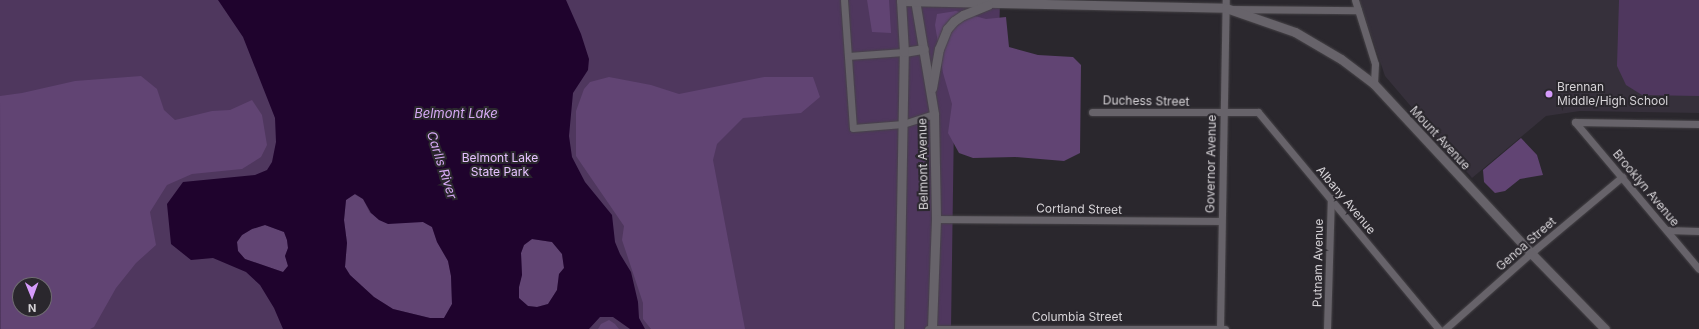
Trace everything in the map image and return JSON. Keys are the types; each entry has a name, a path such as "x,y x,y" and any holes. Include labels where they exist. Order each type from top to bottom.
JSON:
{"street":[{"path":"844,0 853,128 903,124 934,114"},
{"path":"1355,0 1375,64 1374,84"},
{"name":"Mount Avenue","path":"901,1 992,4 1226,4 1295,32 1341,59 1374,84 1531,253 1605,329"},
{"name":"Belmont Avenue","path":"899,329 904,52 901,1"},
{"name":"Belmont Avenue","path":"915,1 934,114 936,219 930,329"},
{"path":"931,95 939,49 947,29 954,21 992,4"},
{"path":"1226,4 1358,10"},
{"name":"Governor Avenue","path":"1220,329 1226,4"},
{"path":"848,56 924,49"},
{"name":"Duchess Street","path":"1092,112 1223,113"},
{"name":"Albany Avenue","path":"1223,113 1258,112 1439,329"},
{"name":"Brooklyn Avenue","path":"1699,124 1575,122 1668,230 1699,269"},
{"name":"Genoa Street","path":"1445,329 1531,253 1622,177"},
{"name":"Putnam Avenue","path":"1327,329 1331,198"},
{"name":"Cortland Street","path":"936,219 1221,221"},
{"path":"1668,230 1699,231"},
{"name":"Columbia Street","path":"930,329 1225,329"}],"shaded area":[{"path":"867,0 889,0 891,33 872,32"},
{"name":"Brennan Middle/High School","path":"1359,0 1699,0 1699,113 1580,111 1546,116 1472,178 1385,76"},
{"path":"956,11 986,19 1006,17 1009,47 1038,55 1073,57 1081,65 1080,153 1064,161 1015,157 973,158 959,153 948,133 952,104 943,73 935,25 937,14"},
{"path":"141,76 157,89 164,110 175,120 212,111 230,110 252,100 262,115 267,145 261,157 242,169 192,174 167,185 150,212 156,245 136,263 116,288 94,327 90,329 1,329 0,96 22,93 75,81"},
{"path":"609,77 651,85 679,94 764,77 813,77 820,97 801,113 743,118 717,144 713,160 745,329 651,329 643,319 643,303 622,240 624,226 576,156 576,111 584,89 590,82"},
{"path":"1521,138 1537,155 1543,175 1520,179 1505,191 1495,193 1484,182 1483,170"},
{"path":"354,194 363,199 370,213 411,222 423,222 432,227 437,242 448,261 451,276 452,304 444,318 430,318 393,309 374,297 350,275 345,267 347,243 344,220 346,200"},
{"path":"265,225 284,232 288,248 285,256 288,266 283,272 245,259 238,251 237,242 242,235 252,229"},
{"path":"532,239 552,242 562,254 564,268 559,274 557,290 548,304 537,307 528,306 519,299 519,287 522,275 521,253 524,245"},
{"path":"609,320 619,329 598,329 601,324"}],"green space":[{"name":"Belmont Lake State Park","path":"0,0 1000,0 997,121 954,121 951,329 0,329"},
{"path":"1619,0 1699,0 1699,96 1642,95 1626,85 1617,66"}],"water":[{"name":"Belmont Lake","path":"218,0 566,0 581,34 589,59 588,70 573,93 569,136 572,157 585,182 612,215 615,242 620,254 631,272 638,302 639,318 645,329 630,329 613,317 600,317 589,329 283,329 274,308 260,285 246,272 213,258 191,260 171,244 167,204 183,182 255,175 267,170 272,162 276,142 275,118 243,37","holes":["355,194 363,199 371,213 379,220 388,224 423,222 432,227 437,242 448,261 451,276 452,304 444,318 430,318 393,309 374,297 350,275 345,267 347,243 344,220 346,200","265,225 284,232 288,248 285,256 288,266 283,272 245,259 238,251 237,242 242,235 252,229","532,239 552,242 562,254 564,268 559,274 557,290 548,304 537,307 528,306 519,298 519,287 522,275 521,253 524,245"]}],"place":[{"name":"Brennan Middle/High School","path":"1549,94"}],"water label":[{"name":"Carlls River","path":"442,165"}]}
